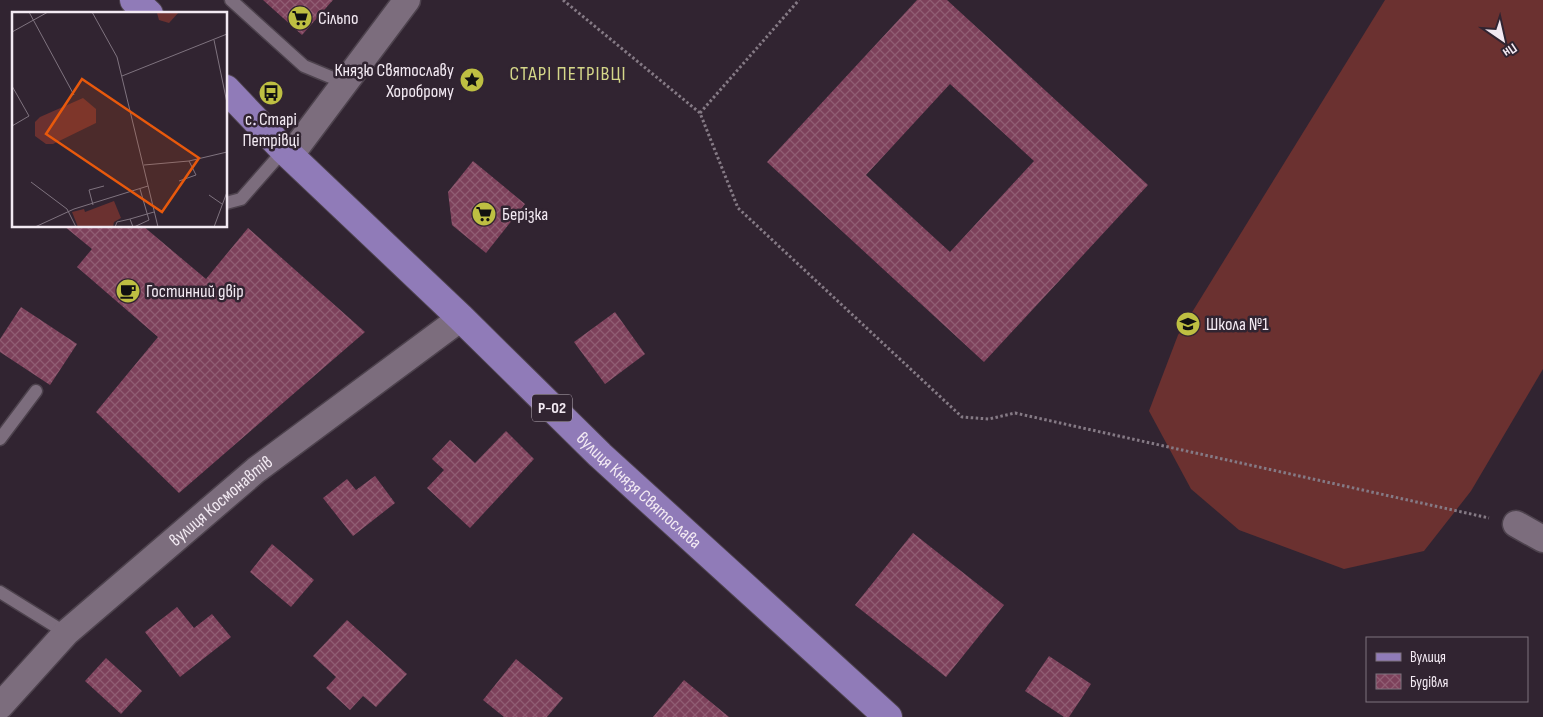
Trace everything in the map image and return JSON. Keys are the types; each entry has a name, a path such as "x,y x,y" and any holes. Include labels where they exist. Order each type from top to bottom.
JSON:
{"main road":[{"path":"134,0 147,12"},
{"name":"вулиця Князя Святослава","path":"228,91 287,153 461,318 600,455 888,717"}],"street":[{"path":"287,153 345,82 407,0"},
{"name":"вулиця Космонавтів","path":"0,706 66,633 256,470 461,318"},
{"path":"1516,524 1543,539"}],"lane":[{"path":"231,0 304,66 345,82"},
{"path":"228,202 241,199 287,153"},
{"path":"0,439 36,391"},
{"path":"0,592 66,633"}],"path":[{"path":"563,0 700,113 738,208 962,417 989,420 1015,412 1516,524"},
{"path":"700,113 799,0"}],"shaded area":[{"path":"1385,0 1543,0 1543,369 1471,491 1424,551 1344,569 1239,530 1191,489 1149,411 1178,335"}],"building":[{"name":"Сільпо","path":"263,0 333,0 302,35"},
{"path":"917,0 947,0 1148,185 984,362 767,162","holes":["950,84 1034,161 950,252 866,175"]},
{"name":"Берізка","path":"473,161 525,204 486,253 452,225 448,192"},
{"path":"66,228 145,228 206,279 248,228 365,332 179,493 96,412 158,337 77,267 92,249"},
{"path":"21,307 77,344 50,385 0,352 0,339"},
{"path":"615,312 645,354 605,384 574,342"},
{"path":"506,431 534,459 470,528 427,488 444,470 432,459 450,440 475,463"},
{"path":"375,476 395,503 353,536 323,498 347,479 356,490"},
{"path":"913,533 1004,605 946,677 855,605"},
{"path":"272,544 314,580 291,607 250,572"},
{"path":"177,607 194,628 212,614 231,637 180,677 145,632"},
{"path":"347,620 407,674 376,707 363,696 350,710 326,688 336,677 313,656"},
{"path":"1049,656 1091,684 1069,717 1064,717 1025,691"},
{"path":"106,658 142,691 121,714 85,681"},
{"path":"516,659 563,698 547,717 504,717 483,700"},
{"path":"684,680 729,717 653,717"}],"place":[{"name":"Сільпо","path":"300,18"},
{"name":"Князю Святославу Хороброму","path":"472,80"},
{"name":"с. Старі Петрівці","path":"271,93"},
{"name":"Берізка","path":"484,214"},
{"name":"Гостинний двір","path":"128,291"},
{"name":"Школа №1","path":"1188,324"}],"district":[{"name":"СТАРІ ПЕТРІВЦІ","path":"568,74"}]}
